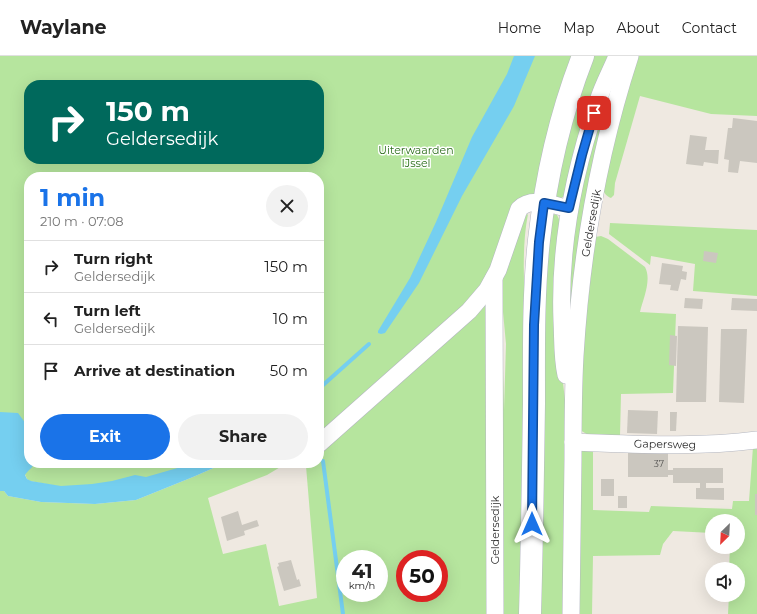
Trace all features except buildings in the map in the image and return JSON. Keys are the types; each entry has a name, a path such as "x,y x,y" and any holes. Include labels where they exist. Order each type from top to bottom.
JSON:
{"main road":[{"path":"530,614 534,325 539,242 553,151 574,80 583,56"}],"street":[{"name":"Geldersedijk","path":"573,394 566,374 563,354 561,303 562,268 569,208 598,99 617,56"},
{"name":"Geldersedijk","path":"571,614 573,394 580,291 594,203 610,130 630,56"},
{"name":"Geldersedijk","path":"324,440 469,311 487,290 498,270 519,209 523,205 530,202 569,208"},
{"name":"Geldersedijk","path":"494,278 495,614"},
{"name":"Gapersweg","path":"573,442 681,445 724,444 757,440"}],"green space":[{"name":"Uiterwaarden IJssel","path":"0,56 575,56 537,195 521,219 528,214 524,245 525,341 521,614 0,614 0,491 4,491 8,496 41,502 95,504 136,500 214,468 279,468 267,475 208,498 223,554 266,544 279,606 317,598 306,468 324,468 324,450 329,445 324,440 324,172 24,172 24,468 197,468 135,484 62,487 30,481 27,479 0,413","holes":["503,312 506,344 504,410"]},
{"path":"593,56 614,56 566,194 560,199 555,200 553,199 559,161"},
{"path":"636,56 757,56 757,116 711,114 640,96 615,183 614,195 611,198 604,192 604,177"},
{"path":"614,87 568,350 571,221 595,133"},
{"path":"550,213 557,215 560,221 560,358 565,400 565,614 538,614 542,339"},
{"path":"610,223 757,230 757,296 693,291 695,264 651,256 650,265 609,234"},
{"path":"601,236 608,239 645,267 648,278 640,312 676,314 673,393 621,394 620,436 590,436 580,430 578,394 595,237"},
{"path":"593,445 593,510 649,512 651,506 732,509 733,501 749,501 753,447 757,447 757,614 728,614 729,602 745,602 745,562 729,562 730,554 745,554 745,514 705,514 705,533 673,531 663,544 660,555 593,556 592,614 577,614 578,456 582,449"}],"water":[{"path":"514,56 535,56 514,106 462,196 419,283 385,333 378,333 410,278 436,222 472,137 507,74"},
{"path":"0,412 18,413 24,421 24,468 31,468 25,475 27,479 31,481 61,486 92,484 135,475 146,477 178,468 214,468 136,500 95,504 41,502 8,496 4,491 0,491"}],"waterway":[{"path":"324,384 369,344"},
{"path":"324,468 343,614"}],"route":[{"path":"532,524 534,325 539,242 544,203 569,208 594,113"}]}
